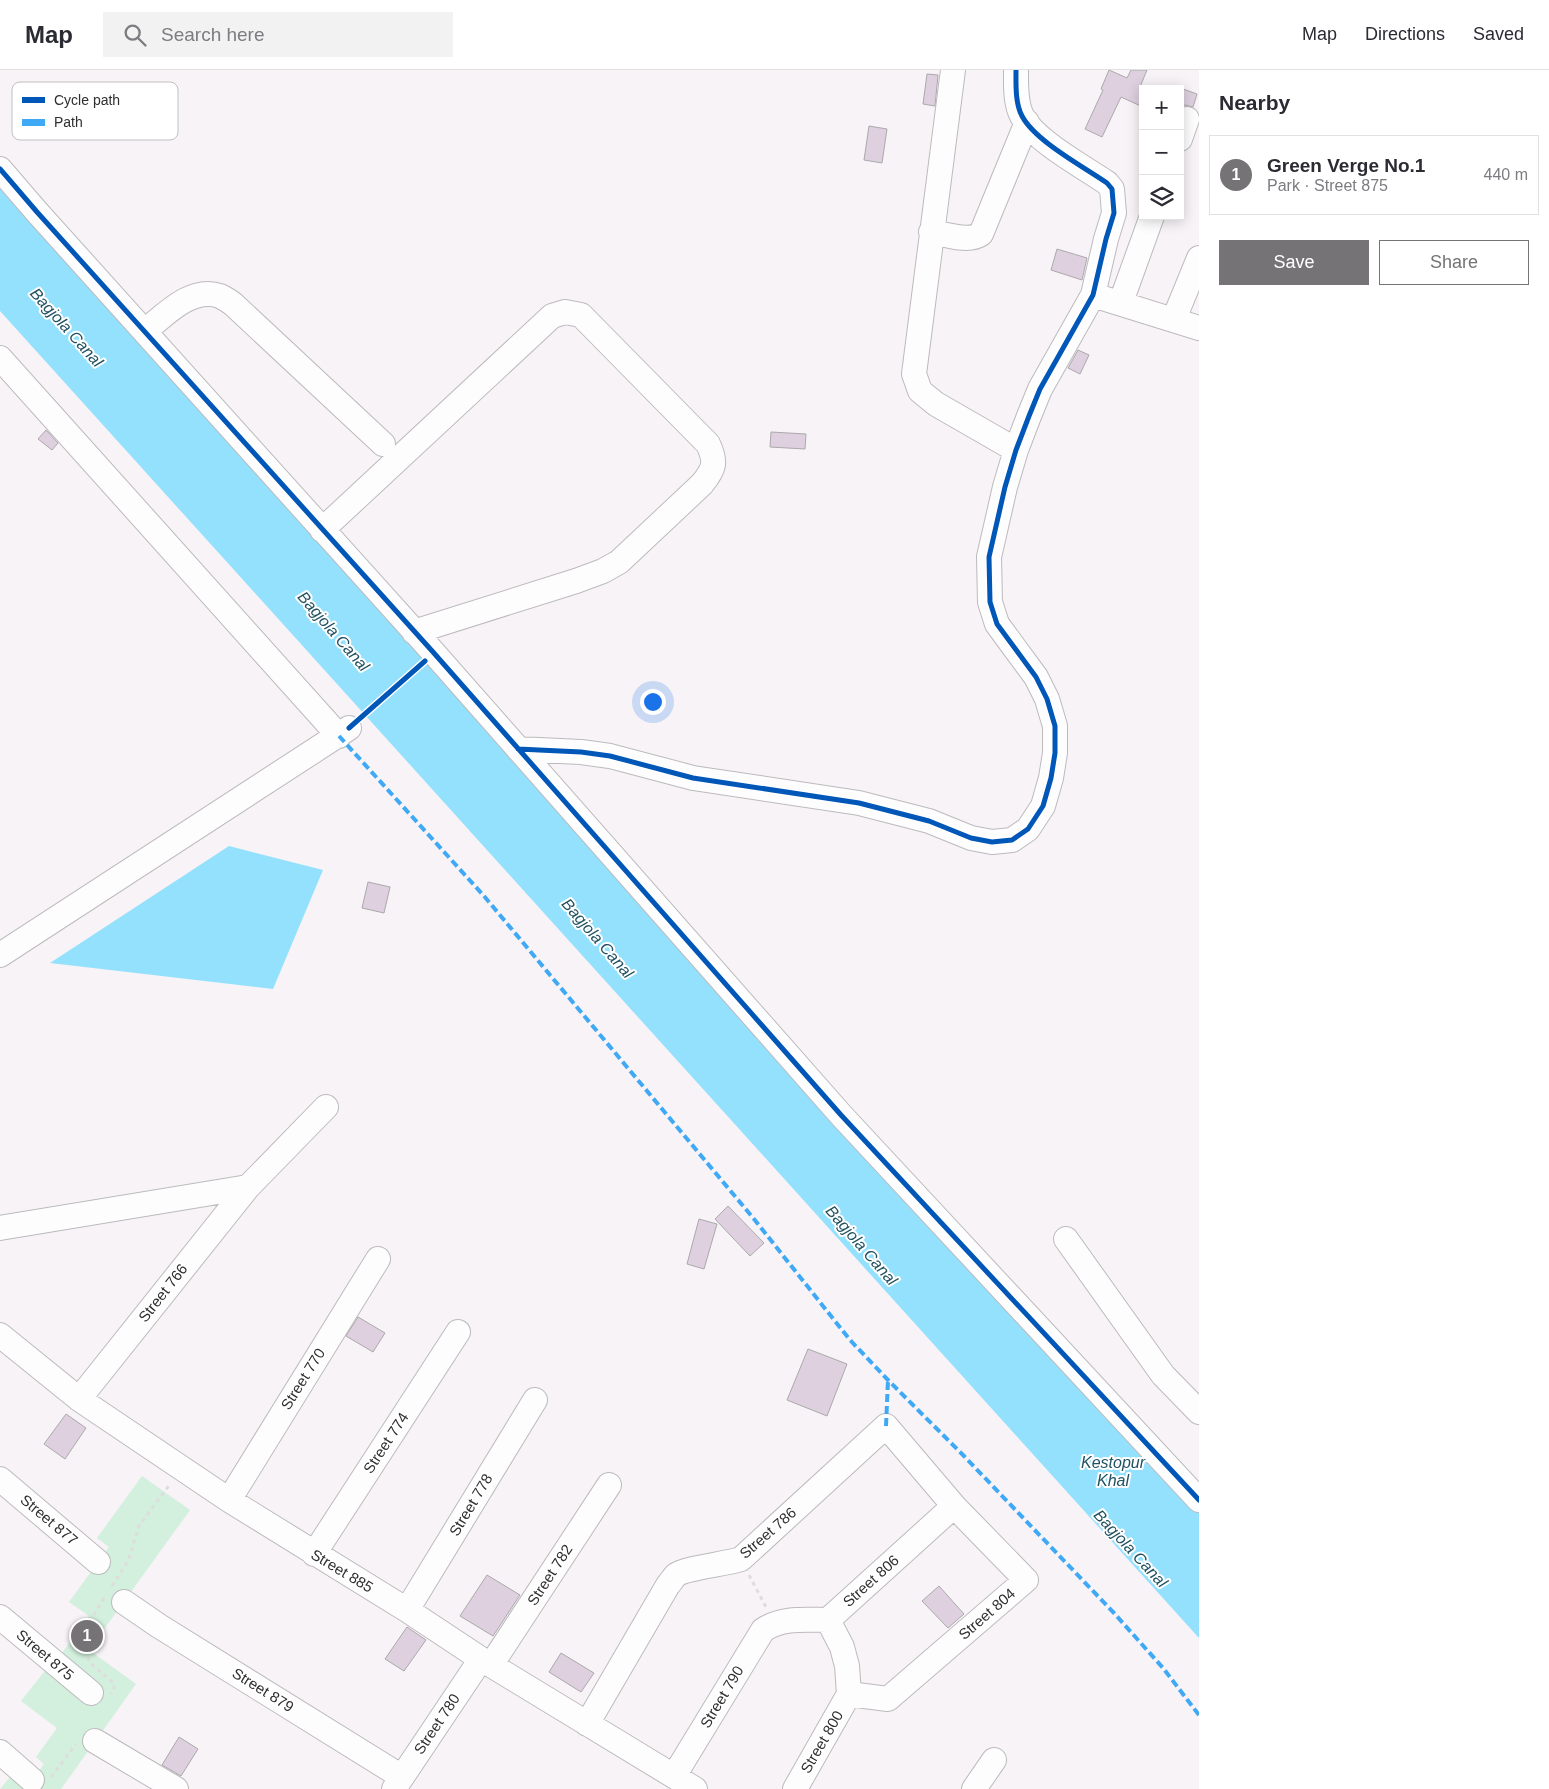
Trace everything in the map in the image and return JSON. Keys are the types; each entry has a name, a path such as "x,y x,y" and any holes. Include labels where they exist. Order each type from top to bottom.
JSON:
{"street":[{"path":"953,70 914,374 920,391 936,404 1016,450"},
{"path":"518,749 581,752 610,756 693,778 859,803 929,821 971,838 992,842 1012,840 1028,829 1043,806 1051,778 1055,753 1055,726 1036,677 997,624 990,602 989,557 1005,487 1016,450 1040,390 1093,295 1114,213 1112,189 1107,183 1044,140 1022,116 1016,92 1016,70"},
{"path":"931,232 967,238 976,238 980,234 1027,122"},
{"path":"0,169 414,632 429,657 518,749 841,1115 1199,1500"},
{"path":"1121,302 1151,220"},
{"path":"1174,319 1199,258"},
{"path":"144,331 181,302 195,295 221,296 233,304 384,444"},
{"path":"1093,295 1121,302 1199,328"},
{"path":"322,530 552,316 565,312 581,315 708,444 714,456 713,470 702,484 619,562 576,581 414,632"},
{"path":"0,359 344,732 0,955"},
{"name":"Street 766","path":"79,1399 248,1187 326,1107"},
{"path":"0,1228 248,1187"},
{"path":"1066,1239 1163,1375 1199,1412"},
{"name":"Street 770","path":"229,1500 378,1259"},
{"name":"Street 774","path":"314,1554 458,1332"},
{"name":"Street 885","path":"0,1335 79,1399 229,1500 407,1610 486,1662 695,1789"},
{"name":"Street 778","path":"407,1610 535,1400"},
{"name":"Street 804","path":"849,1694 888,1699 1026,1580 954,1506 886,1426"},
{"name":"Street 786","path":"587,1724 668,1585 677,1574 689,1569 726,1564 741,1559 886,1426"},
{"name":"Street 877","path":"0,1479 98,1562"},
{"name":"Street 782","path":"486,1662 609,1485"},
{"name":"Street 806","path":"828,1620 954,1506"},
{"name":"Street 879","path":"124,1602 398,1783"},
{"name":"Street 875","path":"0,1617 100,1695"},
{"path":"774,1623 790,1620 828,1620 842,1647 847,1666 849,1694"},
{"name":"Street 790","path":"674,1776 755,1641 763,1630 774,1623"},
{"name":"Street 780","path":"398,1783 486,1662"},
{"name":"Street 800","path":"795,1789 849,1694"},
{"path":"87,1740 176,1789"},
{"path":"0,1752 40,1780"},
{"path":"974,1789 994,1760"}],"path":[{"path":"100,1695 114,1690 114,1683 90,1664 87,1652 87,1626 128,1562 139,1526 181,1468"},
{"path":"741,1559 774,1623"},
{"path":"40,1780 87,1740"}],"green space":[{"path":"142,1476 190,1510 89,1650 136,1684 61,1789 0,1789 10,1777 26,1788 44,1764 36,1757 57,1728 21,1701 48,1667 98,1683 60,1656 89,1616 69,1602 109,1547 97,1538"}],"water":[{"name":"Kestopur Khal","path":"0,168 1199,1495 1199,1638 0,311"},
{"path":"229,846 323,870 273,989 50,963"}],"building":[{"path":"1109,70 1127,78 1131,70 1147,70 1141,85 1139,85 1139,105 1121,97 1102,137 1085,129 1103,90 1101,89"},
{"path":"927,74 938,75 935,106 923,104"},
{"path":"1184,89 1197,94 1193,107 1185,105"},
{"path":"869,126 887,129 882,163 864,160"},
{"path":"1057,249 1087,258 1082,280 1051,270"},
{"path":"1078,350 1089,355 1080,374 1068,368"},
{"path":"46,430 58,443 52,450 38,439"},
{"path":"771,432 806,434 805,449 770,447"},
{"path":"368,882 390,887 384,913 362,908"},
{"path":"728,1206 764,1243 750,1256 715,1219"},
{"path":"699,1219 717,1224 704,1269 687,1264"},
{"path":"358,1317 385,1333 373,1352 346,1336"},
{"path":"808,1349 847,1364 827,1416 787,1400"},
{"path":"66,1414 86,1428 65,1459 44,1444"},
{"path":"487,1575 520,1595 493,1636 460,1616"},
{"path":"939,1586 964,1614 948,1628 922,1601"},
{"path":"407,1627 426,1640 404,1671 385,1659"},
{"path":"561,1653 594,1673 581,1692 549,1672"},
{"path":"179,1737 198,1749 181,1776 162,1765"}],"marked path":[{"path":"339,736 484,896 754,1219 850,1340 1114,1613 1163,1668 1199,1715"},
{"path":"886,1426 888,1380"}],"cycle path":[{"path":"518,749 581,752 610,756 693,778 859,803 929,821 971,838 992,842 1012,840 1028,829 1043,806 1051,778 1055,753 1055,726 1047,699 1036,677 997,624 990,602 989,557 1005,487 1016,450 1040,389 1093,295 1114,213 1112,189 1107,183 1049,144 1028,125 1018,105 1016,70"},
{"path":"0,169 433,652 841,1115 1199,1500"},
{"path":"349,728 425,661"}],"place":[{"name":"Green Verge No.1","path":"87,1636"}],"water label":[{"name":"Bagjola Canal","path":"67,327"},
{"name":"Bagjola Canal","path":"334,631"},
{"name":"Bagjola Canal","path":"598,938"},
{"name":"Bagjola Canal","path":"862,1245"},
{"name":"Bagjola Canal","path":"1131,1548"}]}
